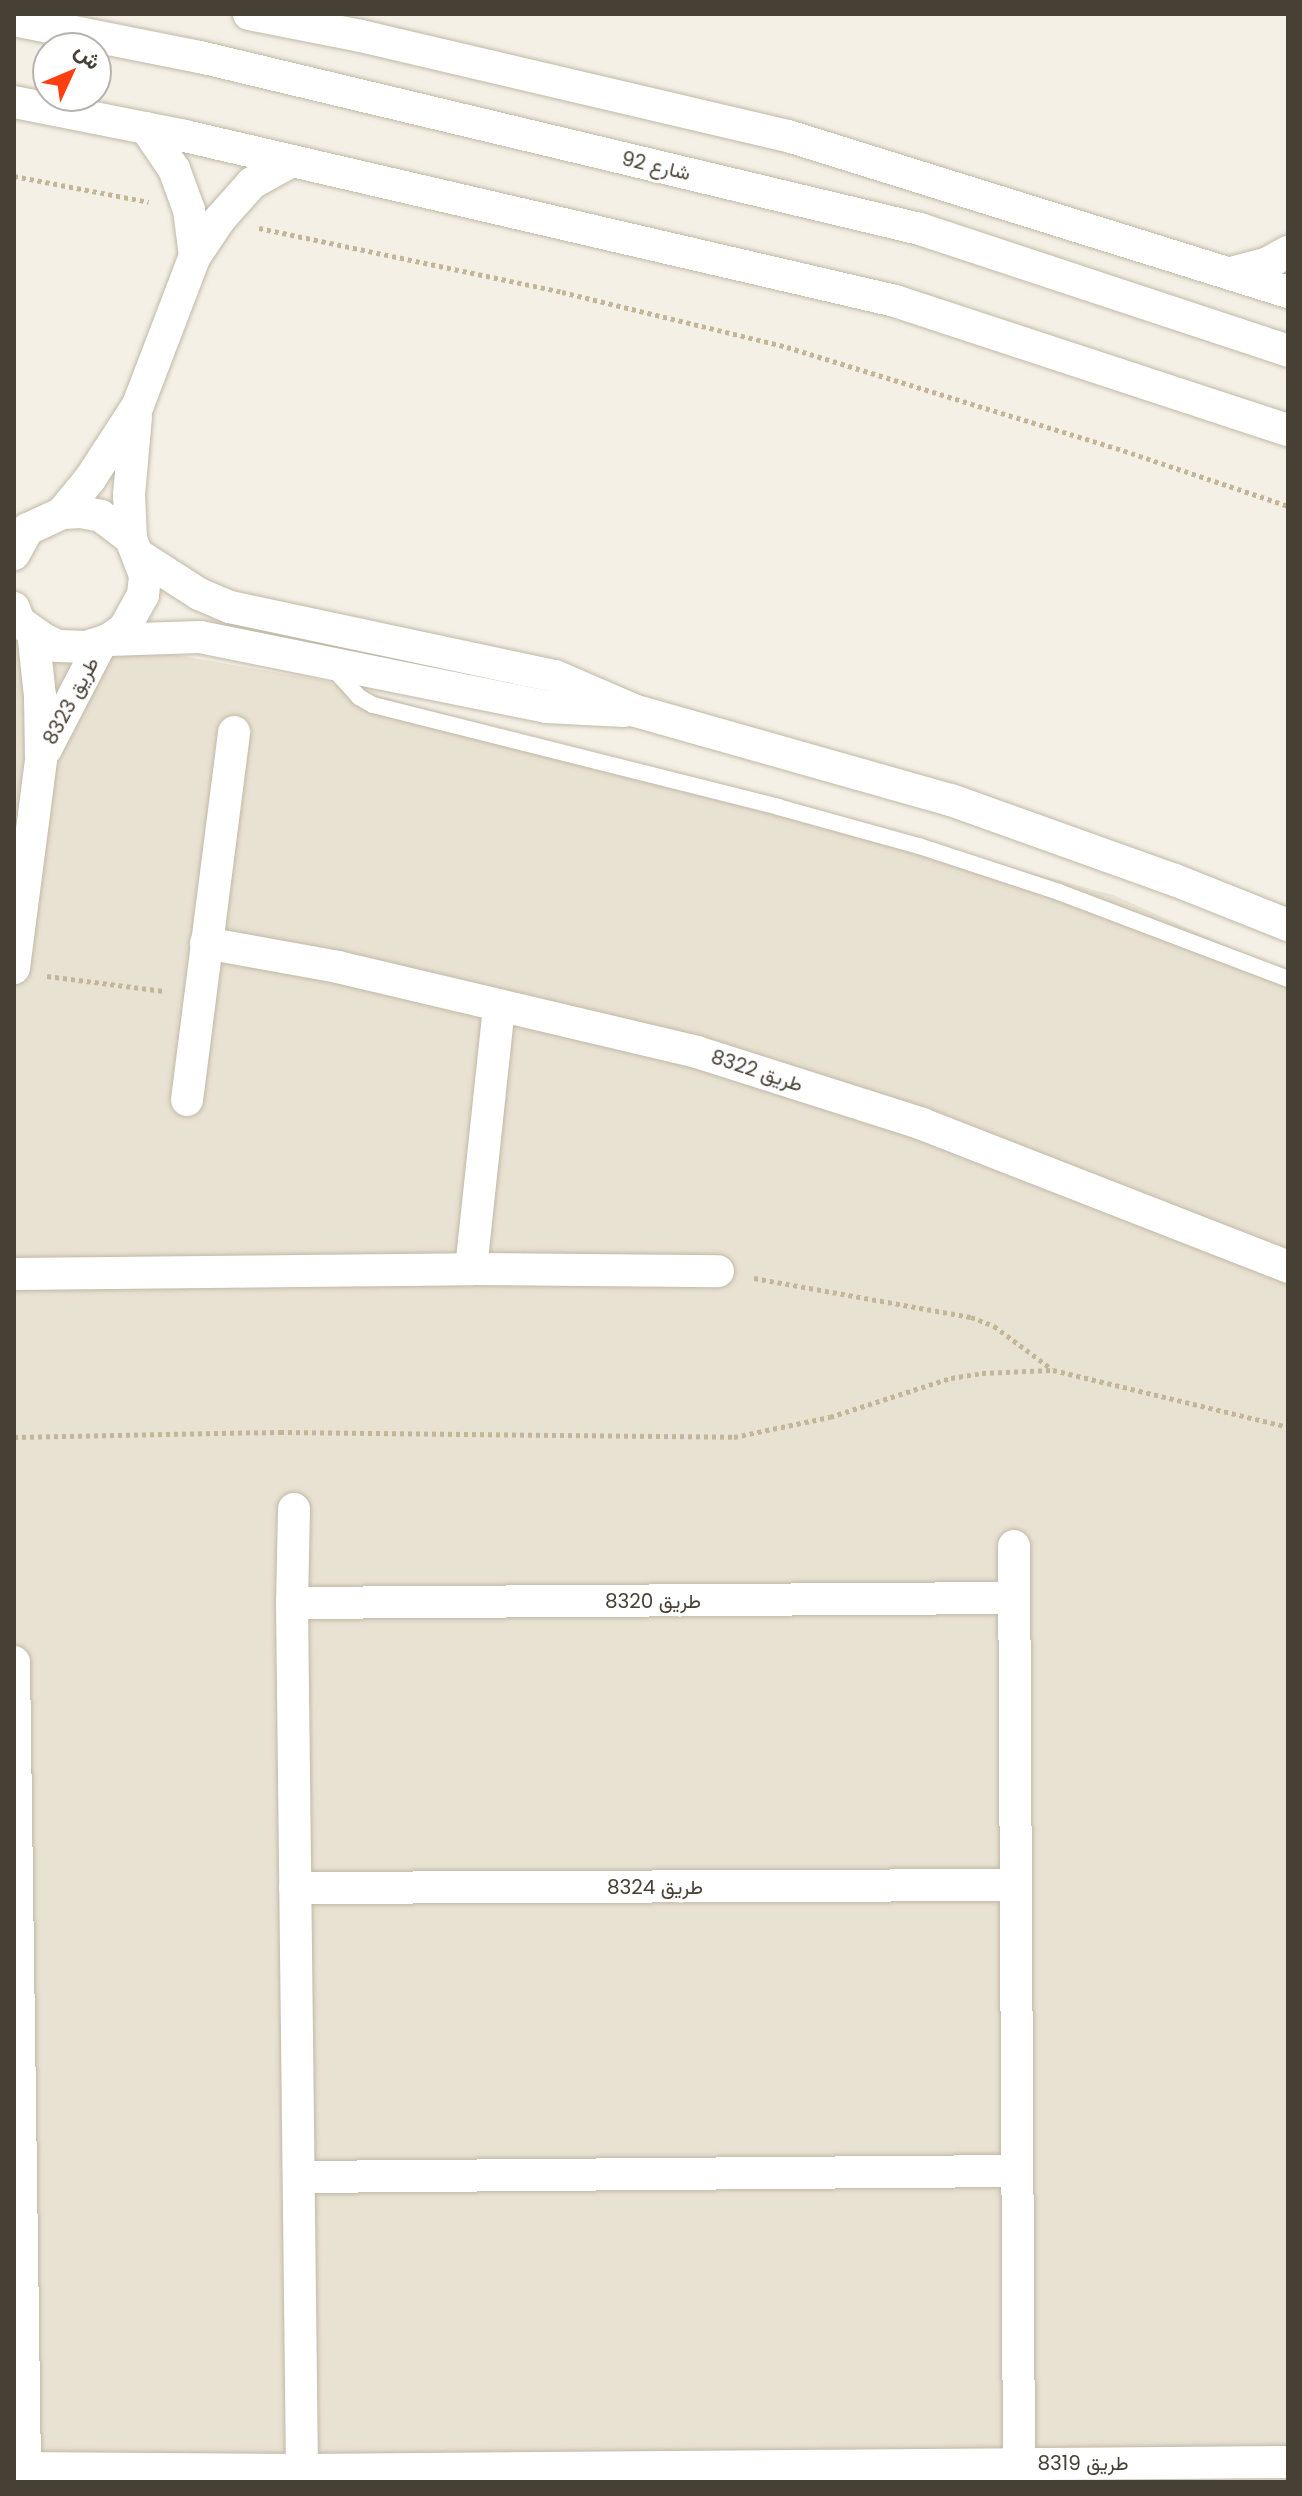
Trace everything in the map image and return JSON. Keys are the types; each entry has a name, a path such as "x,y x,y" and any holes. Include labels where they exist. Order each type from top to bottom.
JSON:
{"street":[{"path":"249,14 361,36 788,136 1235,272 1288,292"},
{"path":"330,14 361,36"},
{"name":"شارع 92","path":"14,20 200,57 920,229 1288,351"},
{"path":"14,102 146,128 895,301 1288,430"},
{"path":"146,128 174,169 189,210 195,256"},
{"path":"19,539 62,513 90,479 138,405 195,256 220,219 252,183 292,161"},
{"path":"1235,272 1268,263 1288,252"},
{"name":"طريق 8323","path":"41,759 105,642 124,629 143,595 145,576 136,548 129,495 138,405"},
{"path":"62,513 101,516 136,548 199,594 230,607 512,664 555,676 636,711 951,800 1175,880 1288,925"},
{"path":"23,620 58,646 87,647 105,642 200,637 546,707 636,711"},
{"name":"طريق 8323","path":"23,620 40,696 41,759 29,972"},
{"path":"187,1100 234,732"},
{"name":"طريق 8322","path":"206,943 338,967 697,1052 922,1124 1288,1267"},
{"path":"471,1269 499,1007"},
{"path":"14,1274 471,1269 718,1271"},
{"path":"294,1509 292,1603 302,2470"},
{"path":"1014,1546 1019,2464"},
{"name":"طريق 8320","path":"292,1603 1014,1598"},
{"path":"14,1662 20,2468"},
{"name":"طريق 8324","path":"295,1888 1016,1885"},
{"path":"299,2177 1017,2171"},
{"name":"طريق 8319","path":"20,2468 302,2470 1288,2462"}],"lane":[{"path":"328,661 348,686 373,705 778,807 919,846 1059,892 1288,979"}],"path":[{"path":"14,176 189,210"},
{"path":"220,219 562,292 787,347 1116,448 1288,506"},
{"path":"29,972 199,995"},
{"path":"718,1271 971,1317 994,1326 1053,1370"},
{"path":"14,1437 280,1432 734,1437 830,1417 951,1378 982,1373 1053,1370 1288,1427"}],"shaded area":[{"path":"14,627 320,680 1113,895 1288,973 1288,2482 14,2482"}]}
